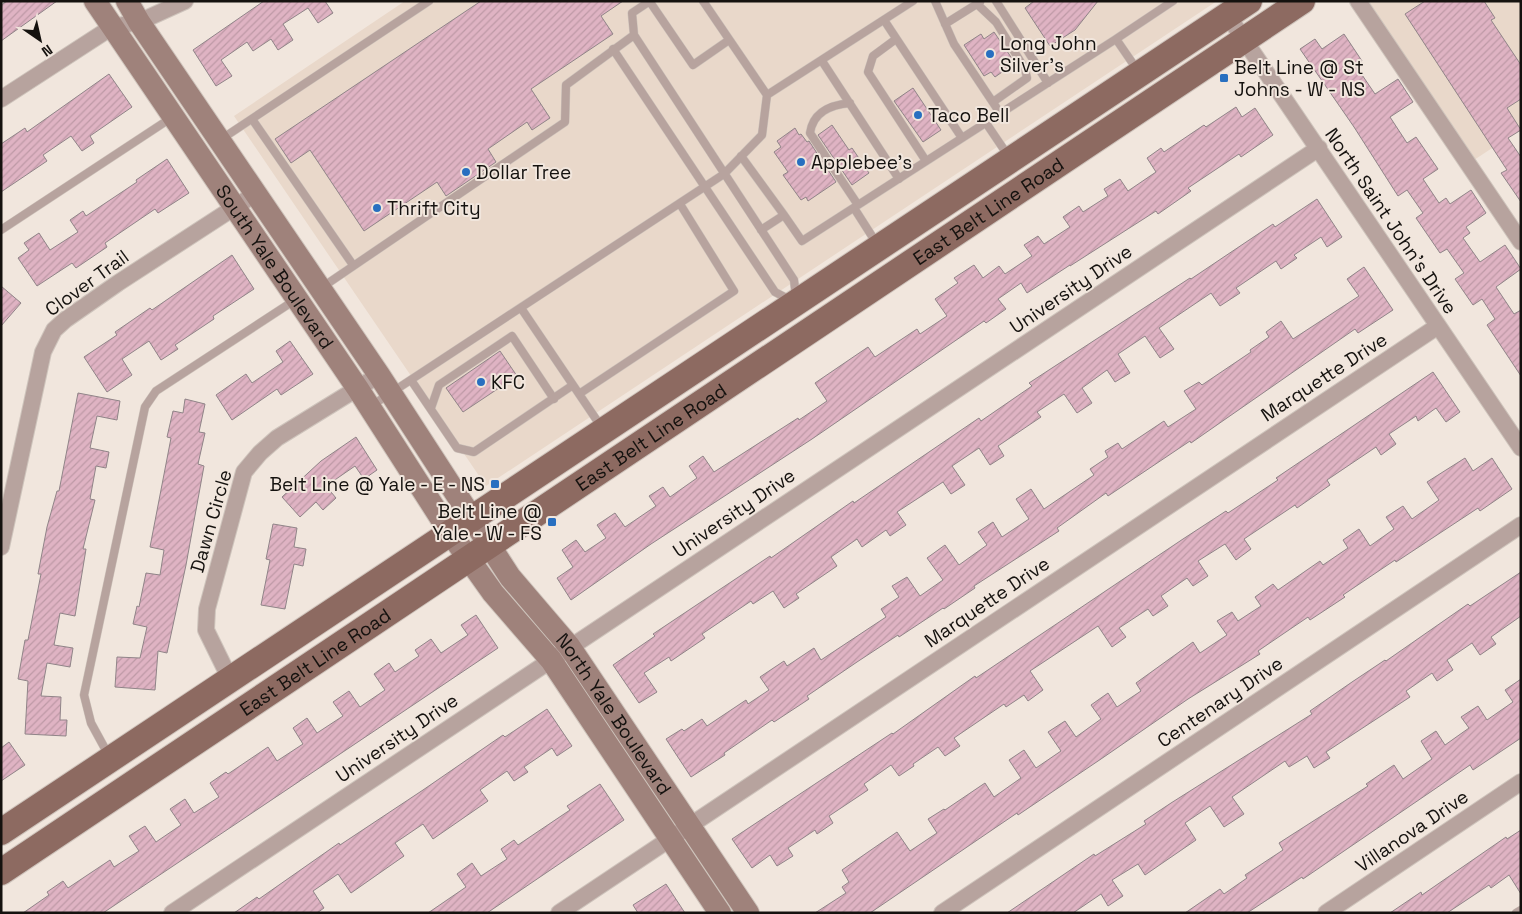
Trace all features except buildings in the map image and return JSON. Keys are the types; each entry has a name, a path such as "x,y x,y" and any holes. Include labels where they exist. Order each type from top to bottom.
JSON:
{"main road":[{"name":"East Belt Line Road","path":"1,832 231,681 1249,1"},
{"name":"East Belt Line Road","path":"1,872 1302,1"},
{"path":"797,304 813,328"}],"street":[{"name":"South Yale Boulevard","path":"95,1 364,398 461,527"},
{"name":"South Yale Boulevard","path":"127,1 139,22 385,384 461,527"},
{"path":"1,100 112,27 139,22 186,1"},
{"path":"1358,1 1513,226 1521,242"},
{"name":"North Saint John's Drive","path":"1228,16 1521,448"},
{"name":"University Drive","path":"172,913 1319,148"},
{"name":"Clover Trail","path":"1,547 43,352 54,330 65,320 118,283 255,194"},
{"name":"Marquette Drive","path":"559,913 1438,326"},
{"name":"Dawn Circle","path":"231,681 206,630 207,609 244,472 260,453 277,438 364,398 385,384"},
{"name":"Centenary Drive","path":"942,913 1521,525"},
{"name":"North Yale Boulevard","path":"461,527 479,552 510,577 570,647 748,913"},
{"name":"North Yale Boulevard","path":"479,552 493,593 551,660 720,913"},
{"name":"Villanova Drive","path":"1326,913 1521,782"}],"lane":[{"path":"220,141 429,1"},
{"path":"729,40 693,65 650,1 632,13 634,35 794,280 797,304"},
{"path":"385,384 411,380 680,204 724,174 762,135 767,95 703,1"},
{"path":"767,95 913,1"},
{"path":"935,1 954,44 1000,113"},
{"path":"996,1 1048,82"},
{"path":"741,156 802,241 1173,1"},
{"path":"944,24 979,3 996,22 1025,69 1026,78 993,102"},
{"path":"884,20 962,138"},
{"path":"320,288 565,122 566,85 634,35"},
{"path":"896,39 873,56 868,72 926,161"},
{"path":"1116,39 1140,74"},
{"path":"613,49 775,292 797,304"},
{"path":"822,60 899,179"},
{"path":"850,103 836,104 822,112 812,122 810,133 880,248"},
{"path":"1,230 173,116"},
{"path":"252,119 353,265"},
{"path":"986,123 1011,160"},
{"path":"579,394 734,291 680,204"},
{"path":"761,230 784,215"},
{"path":"112,760 91,723 84,694 145,407 156,391 297,299"},
{"path":"521,308 604,432"},
{"path":"431,408 439,385 512,336 554,398"},
{"path":"411,380 457,448 474,452 573,385"},
{"path":"1516,913 1521,910"}],"shaded area":[{"path":"405,1 1217,1 486,486 234,116"},
{"path":"1368,1 1521,1 1521,129 1474,160"}],"place":[{"name":"Long John Silver's","path":"990,54"},
{"name":"Belt Line @ St Johns - W - NS","path":"1224,78"},
{"name":"Taco Bell","path":"918,115"},
{"name":"Applebee's","path":"801,162"},
{"name":"Dollar Tree","path":"466,172"},
{"name":"Thrift City","path":"377,208"},
{"name":"KFC","path":"481,382"},
{"name":"Belt Line @ Yale - E - NS","path":"495,484"},
{"name":"Belt Line @ Yale - W - FS","path":"552,522"}]}
